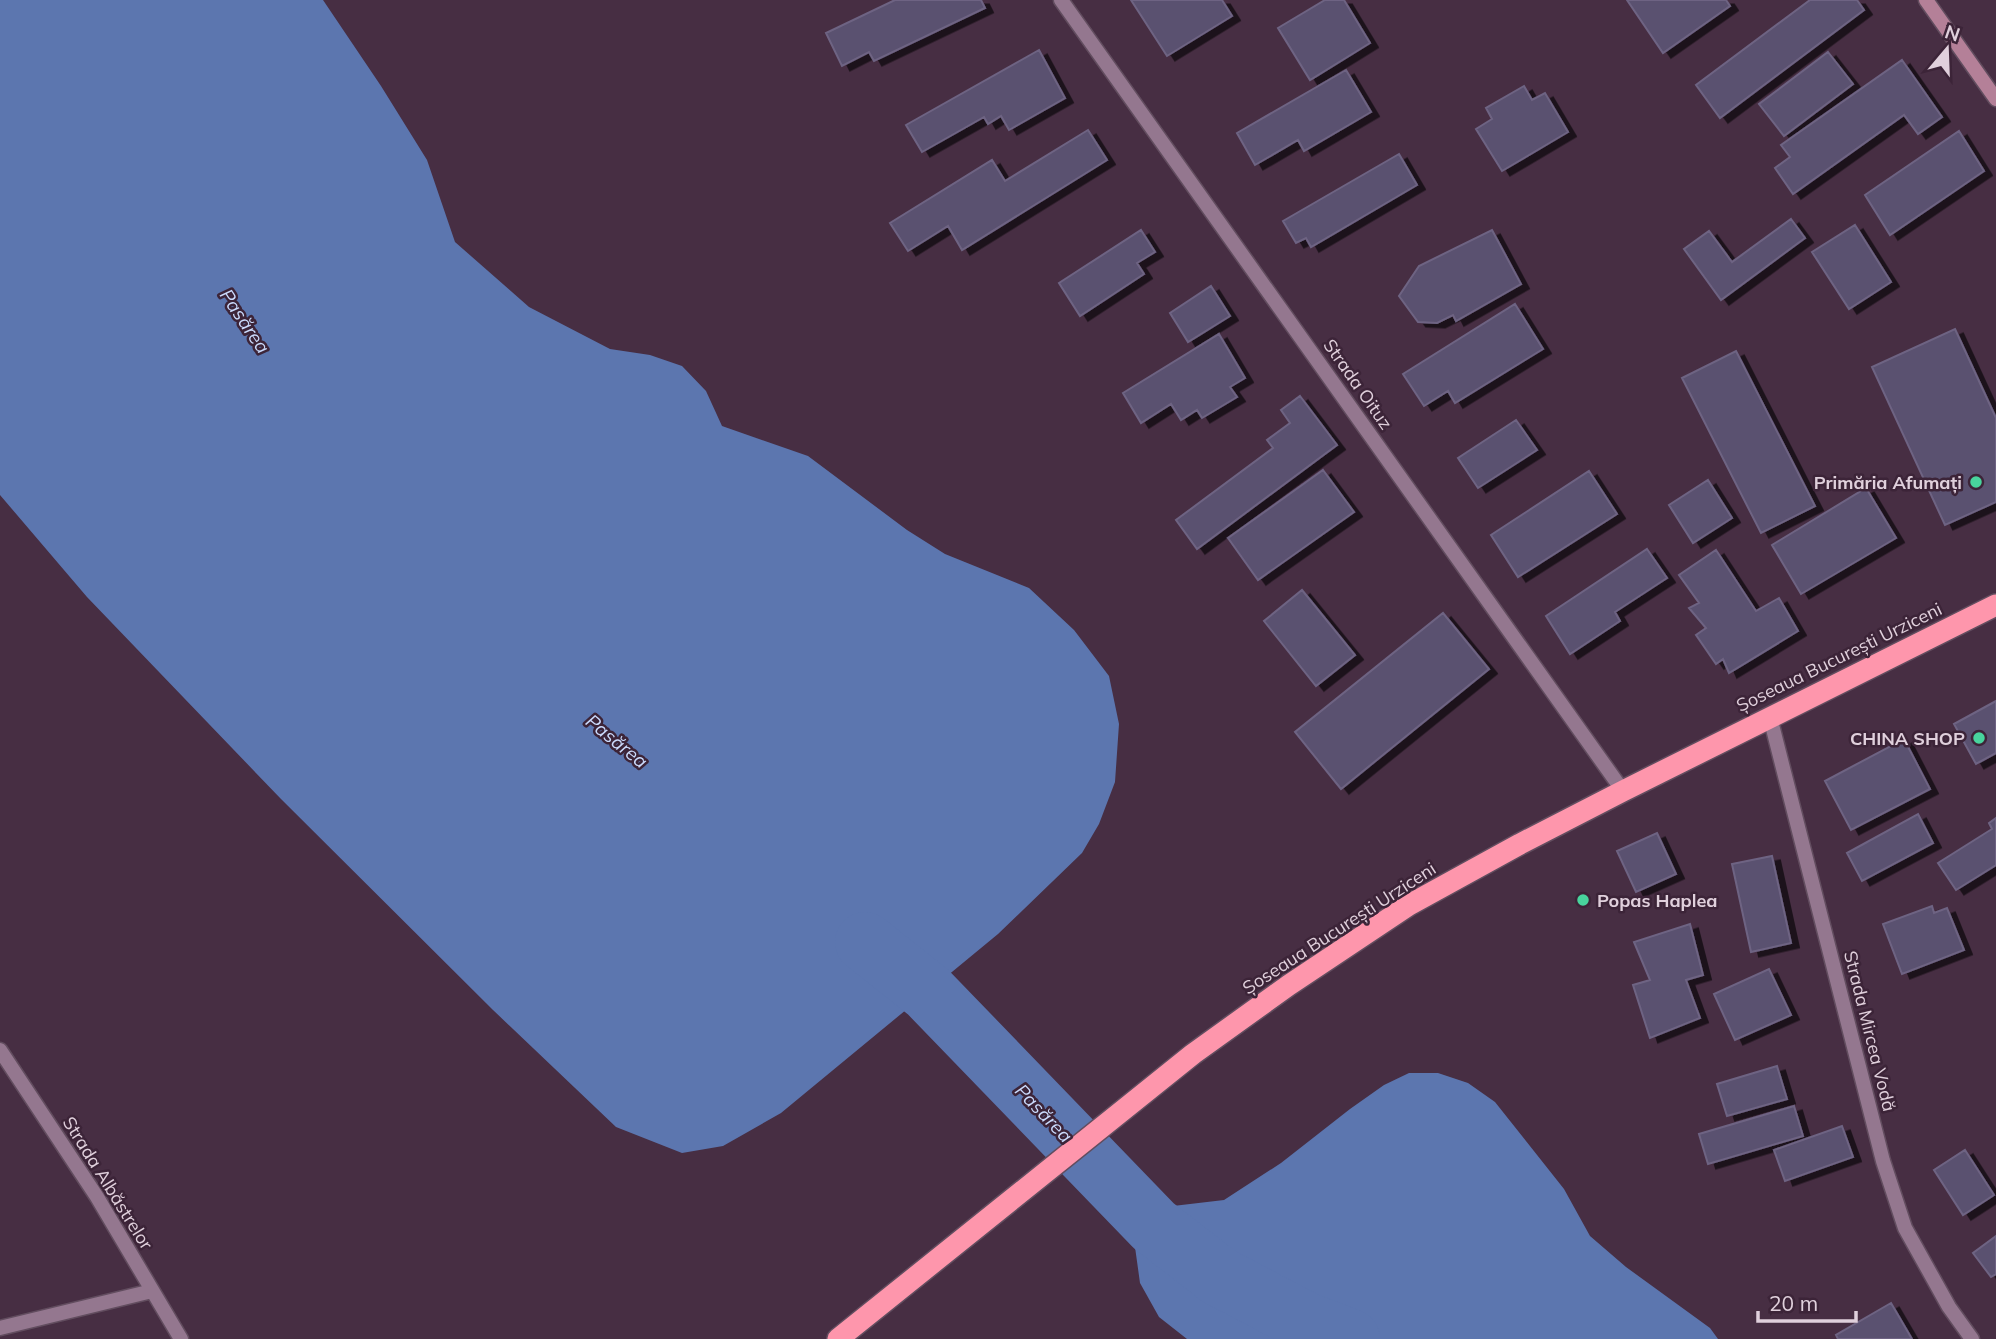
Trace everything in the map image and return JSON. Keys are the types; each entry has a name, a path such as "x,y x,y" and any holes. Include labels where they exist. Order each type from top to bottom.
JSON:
{"highway":[{"name":"Șoseaua București Urziceni","path":"838,1339 1193,1054 1289,985 1409,905 1623,791 1996,605"}],"main road":[{"path":"1926,0 1996,99"}],"street":[{"name":"Strada Oituz","path":"1061,0 1623,791"},
{"name":"Strada Mircea Vodă","path":"1770,717 1883,1161 1905,1228 1948,1307 1972,1339"},
{"name":"Strada Albăstrelor","path":"0,1050 97,1197 181,1339"},
{"path":"0,1328 152,1291"}],"water":[{"path":"0,0 323,0 427,160 455,242 529,307 610,349 650,355 682,366 706,391 722,426 808,456 907,530 945,554 1029,588 1074,630 1109,676 1119,724 1115,782 1099,824 1082,853 998,934 781,1113 723,1146 682,1153 616,1127 493,1010 281,799 87,597 0,495"},
{"path":"1409,1073 1438,1073 1468,1083 1495,1102 1564,1189 1590,1236 1626,1267 1710,1328 1718,1339 1187,1339 1159,1317 1140,1283 1135,1247 1173,1206 1224,1200 1281,1163 1384,1085"}],"building":[{"path":"895,0 981,0 985,8 874,61 869,52 842,66 826,33"},
{"path":"1131,0 1222,0 1232,16 1167,56"},
{"path":"1325,0 1344,0 1370,43 1310,80 1278,28"},
{"path":"1627,0 1726,0 1730,6 1663,53"},
{"path":"1810,0 1857,0 1864,10 1720,118 1696,85"},
{"path":"1039,50 1065,98 1009,130 1001,116 988,124 984,117 922,152 906,125"},
{"path":"1828,52 1853,84 1784,136 1759,104"},
{"path":"1902,60 1942,117 1918,134 1904,115 1793,194 1775,168 1790,157 1781,145"},
{"path":"1346,70 1371,112 1304,151 1298,140 1255,165 1237,133"},
{"path":"1524,86 1532,100 1545,93 1568,132 1502,171 1476,129 1492,119 1486,108"},
{"path":"1088,130 1107,160 962,250 948,226 908,251 890,223 992,160 1005,181"},
{"path":"1959,131 1984,171 1890,235 1865,195"},
{"path":"1399,154 1417,185 1311,247 1306,238 1296,243 1283,221"},
{"path":"1791,219 1805,238 1721,300 1684,249 1709,231 1732,262"},
{"path":"1855,225 1891,282 1849,309 1812,252"},
{"path":"1141,230 1155,252 1137,263 1144,274 1080,316 1059,283"},
{"path":"1492,230 1521,284 1456,321 1453,315 1437,323 1418,322 1399,296 1419,266"},
{"path":"1211,286 1230,316 1188,342 1170,313"},
{"path":"1515,304 1543,349 1455,403 1448,391 1424,406 1403,374"},
{"path":"1955,329 1996,418 1996,502 1945,525 1872,367"},
{"path":"1219,334 1245,378 1230,387 1237,397 1202,418 1197,410 1181,420 1171,404 1141,423 1123,393"},
{"path":"1736,351 1815,506 1761,533 1682,378"},
{"path":"1300,396 1337,445 1197,549 1176,520 1273,448 1267,440 1290,423 1281,410"},
{"path":"1516,420 1537,450 1478,488 1458,458"},
{"path":"1323,470 1354,512 1258,580 1228,538"},
{"path":"1589,471 1617,514 1518,577 1491,535"},
{"path":"1708,480 1732,518 1693,543 1669,505"},
{"path":"1866,488 1896,538 1801,594 1772,545"},
{"path":"1647,549 1667,578 1615,612 1620,621 1570,654 1546,616"},
{"path":"1716,550 1756,611 1779,598 1798,631 1729,673 1723,659 1716,664 1696,635 1706,628 1689,608 1699,603 1679,575"},
{"path":"1302,590 1355,655 1316,686 1264,621"},
{"path":"1443,613 1489,669 1341,789 1295,732"},
{"name":"CHINA SHOP","path":"1996,701 1996,753 1976,764 1954,724"},
{"path":"1904,739 1930,789 1851,830 1825,781"},
{"path":"1918,814 1933,843 1862,881 1847,853"},
{"path":"1996,818 1996,865 1956,890 1938,863 1992,829 1989,823"},
{"path":"1657,833 1676,874 1636,892 1617,851"},
{"path":"1772,856 1791,943 1751,952 1732,864"},
{"path":"1932,906 1934,913 1947,908 1964,950 1902,974 1883,924"},
{"path":"1690,924 1703,975 1686,980 1700,1018 1650,1038 1633,985 1650,980 1634,942"},
{"path":"1769,969 1791,1015 1735,1040 1714,994"},
{"path":"1777,1066 1787,1099 1727,1116 1717,1084"},
{"path":"1794,1106 1803,1136 1708,1164 1699,1134"},
{"path":"1842,1126 1853,1157 1785,1181 1774,1150"},
{"path":"1965,1150 1994,1195 1963,1215 1934,1170"},
{"path":"1996,1236 1996,1274 1991,1277 1973,1253"},
{"path":"1891,1303 1912,1339 1838,1339 1836,1335"}],"waterway":[{"name":"Pasărea","path":"865,942 928,992 1154,1226 1220,1277 1306,1322 1350,1339"}],"place":[{"name":"Primăria Afumați","path":"1976,482"},
{"name":"CHINA SHOP","path":"1979,738"},
{"name":"Popas Haplea","path":"1583,900"}]}
